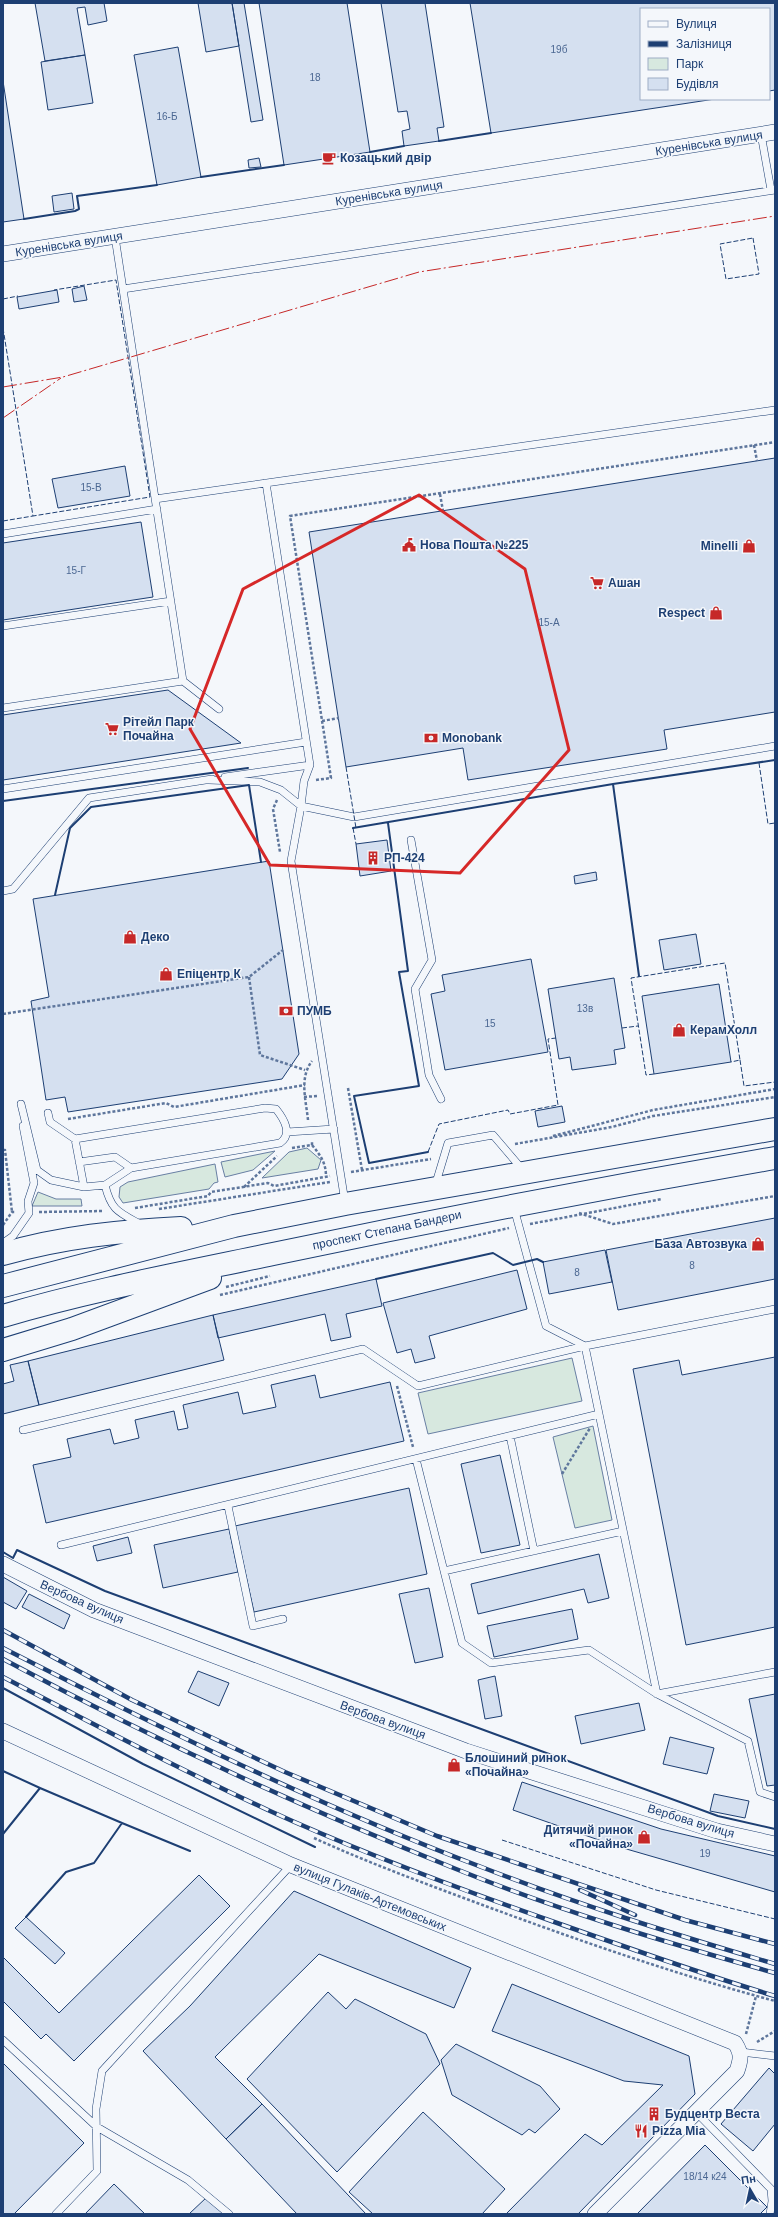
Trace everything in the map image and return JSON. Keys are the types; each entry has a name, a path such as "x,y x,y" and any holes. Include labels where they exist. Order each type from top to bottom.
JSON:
{"main road":[{"path":"3,1286 234,1226 434,1188 775,1129"},
{"name":"проспект Степана Бандери","path":"3,1316 131,1283 513,1204 775,1158"},
{"path":"3,1254 43,1242 103,1233 234,1226"},
{"path":"3,1350 72,1329 273,1254"}],"street":[{"name":"Куренівська вулиця","path":"3,254 768,133"},
{"name":"Вербова вулиця","path":"3,1564 94,1610 466,1751 717,1831 775,1844"},
{"name":"вулиця Гулаків-Артемовських","path":"3,1731 291,1865 735,2043 741,2052"},
{"path":"594,2214 737,2071 741,2058 741,2052"}],"lane":[{"path":"123,289 773,190 768,133"},
{"path":"115,237 183,681 219,709"},
{"path":"155,499 775,410"},
{"path":"266,483 310,765 304,781 291,861 345,1204"},
{"path":"3,534 157,509"},
{"path":"3,626 171,601"},
{"path":"3,708 183,681"},
{"path":"3,789 306,742"},
{"path":"208,780 260,782 281,790 301,806 354,817 775,746"},
{"path":"3,891 13,889 89,798 310,765"},
{"path":"411,840 432,960 415,989 429,1075 441,1099"},
{"path":"3,1243 13,1236 29,1213 28,1202 34,1183 25,1144 22,1104 37,1170 51,1180 84,1187 105,1184 131,1168 280,1143 285,1140 288,1132 285,1122 276,1109 265,1108 75,1139 50,1122 48,1113"},
{"path":"288,1132 334,1129"},
{"path":"434,1188 448,1143 494,1135 525,1172"},
{"path":"75,1139 84,1187"},
{"path":"79,1162 115,1157 131,1168"},
{"path":"105,1184 108,1199 116,1211 150,1230"},
{"path":"513,1204 546,1326 585,1346"},
{"path":"23,1430 363,1349 418,1386 585,1346 775,1309"},
{"path":"585,1346 658,1694"},
{"path":"61,1545 228,1506 599,1414"},
{"path":"510,1436 534,1551"},
{"path":"416,1460 462,1643 491,1663 588,1650 658,1694 748,1741 760,1792 775,1797"},
{"path":"228,1506 252,1626 283,1619"},
{"path":"444,1571 623,1530"},
{"path":"658,1694 775,1672"},
{"path":"56,2214 98,2171 96,2109 102,2070 291,1865"},
{"path":"3,2040 97,2126 188,2180 229,2214"},
{"path":"741,2052 775,2056"},
{"path":"696,2112 771,2189 772,2201 770,2214"}],"path":[{"path":"331,778 290,516 775,442"},
{"path":"754,445 757,461"},
{"path":"440,494 443,511"},
{"path":"322,721 338,718"},
{"path":"273,810 280,853"},
{"path":"3,1014 249,977 283,950"},
{"path":"249,977 260,1055 305,1070"},
{"path":"50,1122 166,1103 174,1107 305,1085"},
{"path":"348,1088 362,1170"},
{"path":"775,1089 652,1110 533,1141 612,1127 654,1116 775,1097"},
{"path":"304,1097 319,1096"},
{"path":"312,1145 326,1165 326,1177"},
{"path":"3,1150 5,1150 12,1212 3,1225"},
{"path":"156,1209 341,1177 362,1170"},
{"path":"12,1212 116,1211 208,1196 211,1192 268,1183 274,1186 326,1177 341,1177 362,1170"},
{"path":"570,1210 613,1224 775,1196"},
{"path":"219,1295 469,1236 664,1199"},
{"path":"220,1289 272,1275"},
{"path":"393,1370 416,1460"},
{"path":"562,1474 599,1414"},
{"path":"314,1838 364,1861 552,1930 695,1979 775,2001"},
{"path":"741,2052 756,1996"}],"highlighted area":[{"path":"419,495 525,569 569,750 460,873 270,865 190,729 243,589"}],"green space":[{"path":"307,1148 321,1160 318,1169 262,1178 289,1152"},
{"path":"275,1151 253,1170 225,1177 221,1162"},
{"path":"215,1164 218,1182 214,1183 209,1189 123,1203 119,1197 120,1187 128,1182"},
{"path":"38,1192 56,1199 81,1199 82,1206 32,1206"},
{"path":"572,1358 582,1401 428,1434 418,1393"},
{"path":"593,1426 612,1520 575,1528 553,1437"}],"building":[{"path":"35,3 104,3 107,21 88,25 85,7 77,8 85,55 45,61"},
{"path":"198,3 232,3 239,46 206,52"},
{"path":"232,3 244,3 263,120 251,122"},
{"path":"259,3 347,3 370,152 284,165"},
{"path":"381,3 425,3 444,127 437,128 439,141 404,146 402,131 410,129 407,111 398,112"},
{"path":"470,3 775,3 775,90 770,91 770,8 640,8 640,100 708,100 491,133"},
{"path":"178,47 201,177 157,185 134,55"},
{"path":"85,55 93,103 48,110 41,62"},
{"path":"3,81 24,219 3,222"},
{"path":"259,158 261,167 249,168 248,160"},
{"path":"72,193 74,209 54,212 52,196"},
{"path":"84,286 87,300 74,302 72,289"},
{"path":"57,290 59,302 19,309 17,297"},
{"path":"775,458 775,712 664,730 667,749 468,780 463,748 346,767 309,532"},
{"path":"125,466 130,496 58,508 52,479"},
{"path":"141,522 153,597 3,620 3,543"},
{"name":"Рітейл Парк Почайна","path":"168,690 241,743 3,780 3,715"},
{"name":"РП-424","path":"387,840 391,871 360,876 356,844"},
{"name":"Епіцентр К","path":"269,861 299,1054 282,1079 68,1112 65,1097 46,1100 31,1001 49,997 33,899"},
{"path":"596,872 597,880 575,884 574,876"},
{"path":"696,934 701,964 664,970 659,940"},
{"path":"531,959 548,1052 445,1070 431,994 445,991 442,975"},
{"path":"614,978 625,1048 614,1050 616,1064 572,1070 570,1057 559,1059 548,989"},
{"path":"719,984 731,1062 654,1074 642,996"},
{"path":"562,1106 565,1122 538,1127 535,1111"},
{"path":"775,1218 775,1279 618,1310 606,1250"},
{"path":"605,1250 612,1282 549,1294 543,1262"},
{"path":"517,1270 527,1309 429,1336 435,1358 415,1363 411,1349 397,1353 383,1303"},
{"path":"376,1279 382,1306 346,1314 351,1337 331,1341 325,1314 218,1338 213,1315"},
{"path":"213,1315 224,1360 39,1405 28,1361"},
{"path":"775,1357 775,1627 686,1645 633,1369 679,1360 682,1375"},
{"path":"28,1361 39,1405 3,1414 3,1384 14,1381 10,1365"},
{"path":"315,1375 320,1398 390,1382 404,1441 46,1523 33,1465 71,1457 67,1439 110,1429 114,1444 139,1438 135,1420 174,1411 178,1430 188,1428 183,1405 238,1392 243,1414 276,1407 271,1385"},
{"path":"500,1455 520,1545 481,1553 461,1464"},
{"path":"409,1488 427,1574 254,1612 235,1526"},
{"path":"229,1529 238,1572 163,1588 154,1545"},
{"path":"128,1537 132,1553 97,1561 93,1546"},
{"path":"599,1554 609,1598 588,1603 584,1589 478,1614 471,1584"},
{"path":"3,1577 27,1591 16,1609 3,1602"},
{"path":"429,1588 443,1657 415,1663 399,1594"},
{"path":"29,1594 70,1615 64,1629 22,1607"},
{"path":"572,1609 578,1639 494,1657 487,1626"},
{"path":"198,1671 229,1683 219,1706 188,1692"},
{"path":"495,1676 502,1716 485,1719 478,1680"},
{"path":"775,1694 775,1785 767,1786 749,1699"},
{"path":"639,1703 645,1730 581,1744 575,1716"},
{"path":"670,1737 714,1748 707,1774 663,1764"},
{"name":"Дитячий ринок «Почайна»","path":"522,1782 661,1829 775,1856 775,1892 616,1846 513,1810"},
{"path":"714,1794 749,1801 745,1818 710,1811"},
{"path":"199,1875 230,1906 74,2061 46,2034 41,2039 3,2001 3,1957 59,2013"},
{"path":"294,1891 471,1968 454,2008 319,1954 215,2057 262,2104 226,2139 143,2051 190,2006"},
{"path":"26,1917 65,1953 55,1964 15,1928"},
{"name":"Будцентр Веста","path":"512,1984 689,2056 695,2094 578,2214 506,2214 585,2134 602,2145 663,2085 624,2081 492,2031"},
{"path":"328,1992 346,2009 355,1999 426,2034 440,2064 337,2172 247,2079"},
{"path":"456,2044 540,2086 560,2109 535,2133 529,2129 522,2135 452,2095 441,2060"},
{"path":"3,2063 84,2143 14,2214 3,2214"},
{"path":"769,2068 775,2074 775,2124 753,2151 721,2124"},
{"path":"262,2104 366,2214 297,2214 226,2139"},
{"path":"423,2112 505,2189 482,2214 373,2214 349,2192"},
{"path":"705,2145 767,2207 760,2214 637,2214"},
{"path":"114,2184 145,2214 85,2214"},
{"path":"207,2197 224,2214 189,2214"}],"railway":[{"path":"3,1630 132,1700 285,1772 437,1836 685,1920 775,1944"},
{"path":"3,1648 240,1765 361,1819 422,1844 520,1882 592,1907 665,1931 775,1964"},
{"path":"3,1659 170,1744 399,1846 535,1899 654,1938 775,1973"},
{"path":"3,1677 202,1779 341,1842 450,1885 523,1911 667,1961 775,1996"},
{"path":"580,1890 635,1915"}],"fence":[{"path":"753,238 759,274 726,279 720,244 753,238"},
{"path":"3,328 33,516 150,497 116,280 54,290"},
{"path":"3,299 18,296"},
{"path":"3,521 33,516"},
{"path":"759,763 768,824 775,823"},
{"path":"346,767 356,828"},
{"path":"353,828 356,844"},
{"path":"654,1074 646,1075 631,978 725,963 740,1060 731,1062"},
{"path":"622,1028 638,1026"},
{"path":"428,1152 439,1124 508,1110 510,1114 558,1105 548,1039 556,1038"},
{"path":"740,1060 744,1086 775,1082"},
{"path":"502,1840 656,1890 775,1919"}],"wall":[{"path":"439,141 491,133"},
{"path":"370,152 404,146"},
{"path":"201,177 284,165"},
{"path":"24,219 75,211 79,209 77,196 157,185"},
{"path":"353,828 613,784 775,760"},
{"path":"3,801 248,768"},
{"path":"613,784 639,976"},
{"path":"55,895 70,828 91,807 249,785 261,862"},
{"path":"388,823 408,971 399,972 419,1086 354,1096 369,1163 428,1152"},
{"path":"376,1279 493,1253 513,1265 537,1259 543,1262"},
{"path":"3,1552 13,1558 17,1550 105,1591 718,1816 775,1829"},
{"path":"3,1688 143,1764 315,1847"},
{"path":"3,1771 40,1788"},
{"path":"3,1834 40,1788 122,1823"},
{"path":"26,1917 66,1872 94,1863 122,1823 190,1851"}],"power":[{"path":"3,387 63,377 419,272 775,216"},
{"path":"3,418 61,378"}],"place":[{"name":"Козацький двір","path":"329,158"},
{"name":"Нова Пошта №225","path":"409,545"},
{"name":"Minelli","path":"749,546"},
{"name":"Ашан","path":"597,583"},
{"name":"Respect","path":"716,613"},
{"name":"Рітейл Парк Почайна","path":"112,729"},
{"name":"Monobank","path":"431,738"},
{"name":"РП-424","path":"373,858"},
{"name":"Деко","path":"130,937"},
{"name":"Епіцентр К","path":"166,974"},
{"name":"ПУМБ","path":"286,1011"},
{"name":"КерамХолл","path":"679,1030"},
{"name":"База Автозвука","path":"758,1244"},
{"name":"Блошиний ринок «Почайна»","path":"454,1765"},
{"name":"Дитячий ринок «Почайна»","path":"644,1837"},
{"name":"Будцентр Веста","path":"654,2114"},
{"name":"Pizza Mia","path":"641,2131"}]}
